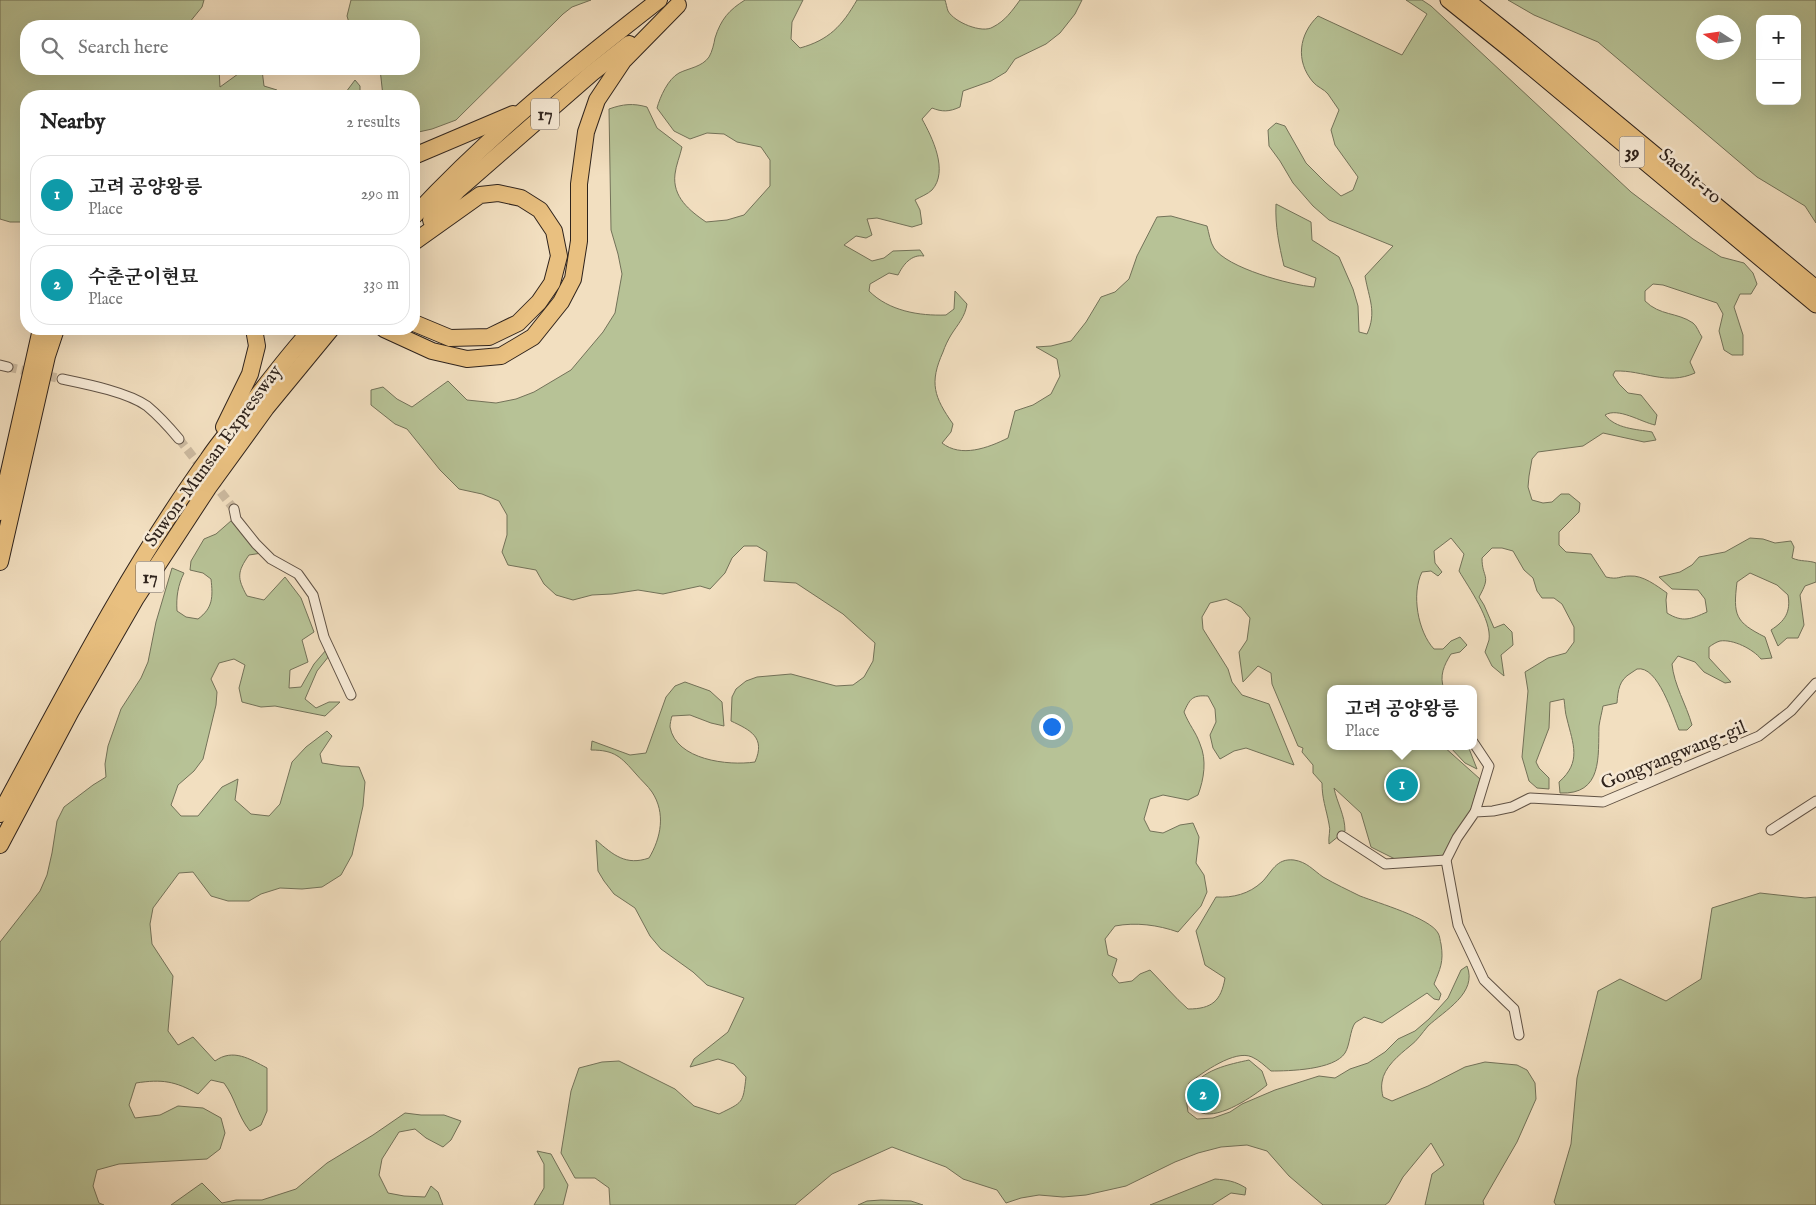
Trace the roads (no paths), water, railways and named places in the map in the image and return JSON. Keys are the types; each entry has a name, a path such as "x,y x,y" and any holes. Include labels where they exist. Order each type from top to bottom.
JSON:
{"highway":[{"name":"17","path":"420,210 484,146 526,108 659,0"},
{"name":"Saebit-ro","path":"1448,0 1816,305"},
{"name":"Saebit-ro","path":"1466,0 1517,40 1816,288"},
{"name":"17","path":"420,232 466,184 592,73 682,2"},
{"path":"397,335 432,351 467,359 501,356 533,337 561,302 573,279 579,241 579,184 586,132 597,100 623,62 682,2"},
{"path":"420,153 526,108"},
{"path":"420,238 480,195 498,193 521,198 540,210 554,230 559,256 552,284 539,302 518,323 489,337 450,338 420,326"},
{"path":"0,512 40,335"},
{"path":"0,562 47,356 54,335"},
{"path":"208,458 250,374 256,346 255,335"},
{"name":"Suwon-Munsan Expressway","path":"0,814 124,590 165,524 208,458 294,348 306,335"},
{"name":"Suwon-Munsan Expressway","path":"0,845 67,720 136,598 214,480 266,408 326,335"}],"street":[{"path":"62,378 142,403 156,414 179,439"},
{"path":"234,509 236,519 256,544 272,559 298,574 313,595 324,637 351,695"},
{"name":"Gongyangwang-gil","path":"1475,812 1494,811 1512,807 1530,798 1603,802 1759,736 1791,712 1816,683"},
{"path":"1477,748 1489,766 1475,812 1456,838 1446,860 1458,925 1484,980 1514,1009 1519,1035"},
{"path":"1771,830 1816,801"},
{"path":"1342,836 1385,864 1446,860"}],"tunnel":[{"path":"8,367 62,379"},
{"path":"179,439 234,509"}],"place":[{"name":"고려 공양왕릉","path":"1402,785"},
{"name":"수춘군이현묘","path":"1203,1095"}]}
